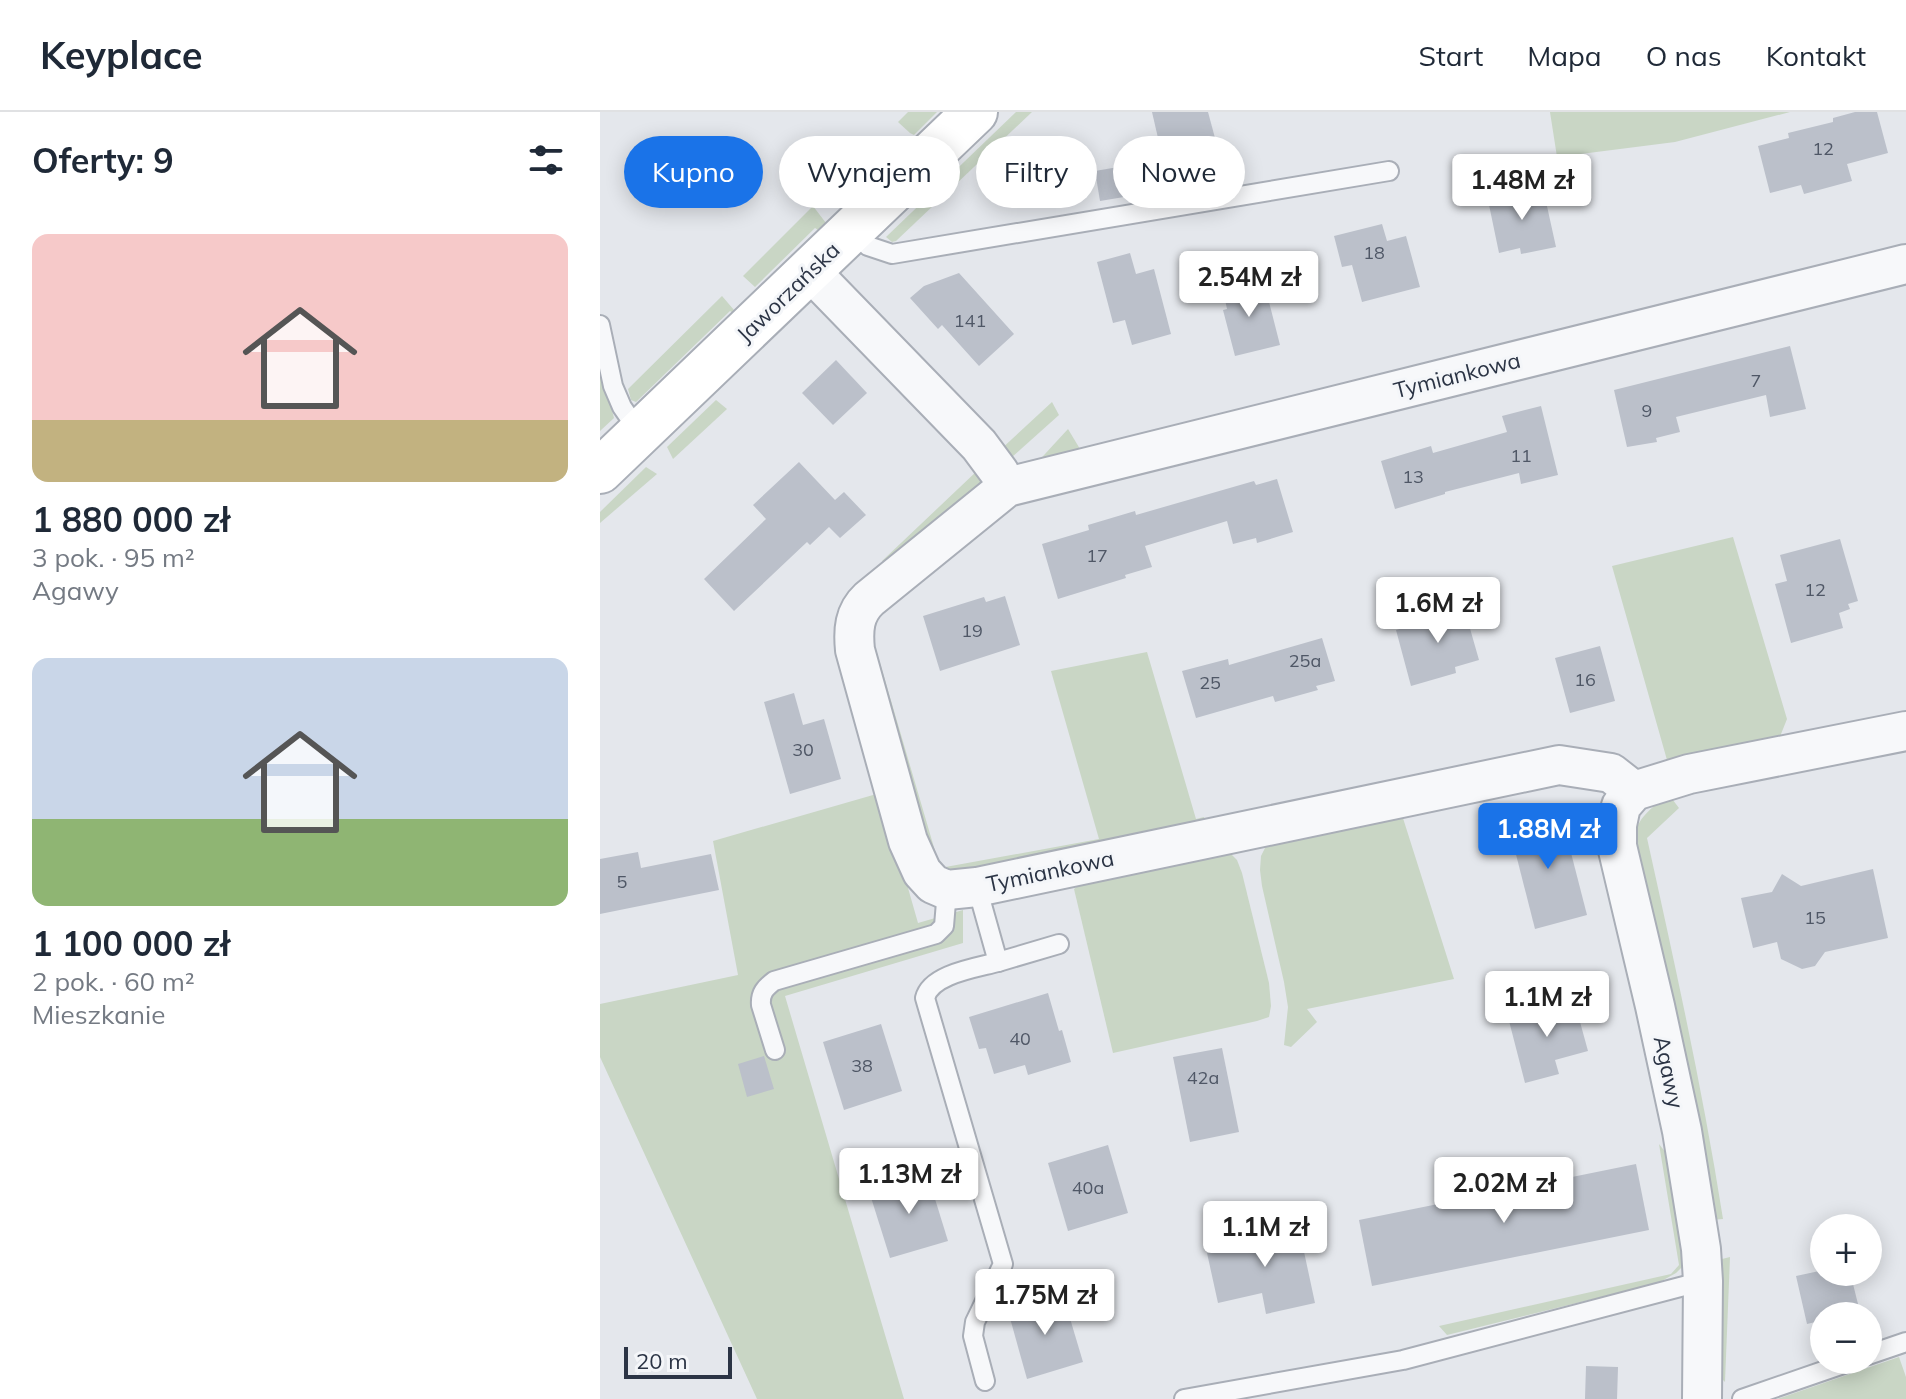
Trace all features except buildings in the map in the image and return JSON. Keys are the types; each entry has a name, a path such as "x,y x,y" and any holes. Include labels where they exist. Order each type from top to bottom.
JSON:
{"street":[{"name":"Jaworzańska","path":"600,471 975,112"},
{"name":"Tymiankowa","path":"1634,791 1611,773 1559,765 962,888 933,884 922,872 908,841 855,650 854,624 862,605 1007,487 1906,264"},
{"path":"810,271 979,445 1007,487"},
{"path":"1634,791 1689,774 1906,731"},
{"name":"Agawy","path":"1634,791 1621,806 1617,846 1682,1131 1701,1249 1702,1399"}],"lane":[{"path":"853,230 868,246 892,254 1389,171"},
{"path":"600,325 613,386 622,407 640,433"},
{"path":"962,888 998,962"},
{"path":"775,1050 761,1005 764,989 774,981 936,934 944,926 962,888"},
{"path":"985,1381 973,1336 975,1322 1003,1264 925,998 932,984 941,979 1059,944"},
{"path":"1184,1399 1403,1360 1703,1281"},
{"path":"1882,1350 1906,1342"},
{"path":"1742,1399 1814,1374"}],"green space":[{"path":"908,112 937,112 914,135 898,122"},
{"path":"1016,112 1032,112 1007,136 991,136"},
{"path":"1550,112 1790,112 1675,142 1557,157"},
{"path":"976,150 976,165 960,180 960,166"},
{"path":"811,208 815,208 826,223 818,230 815,228 755,287 743,276"},
{"path":"916,208 931,208 896,241 892,242 886,237"},
{"path":"722,296 734,310 733,313 730,311 636,402 631,400 628,389"},
{"path":"600,362 614,418 600,431"},
{"path":"716,400 727,409 673,459 667,447"},
{"path":"1052,402 1059,415 1012,457 999,451"},
{"path":"1068,429 1083,454 1033,467"},
{"path":"976,459 985,481 894,565 882,561 978,470"},
{"path":"646,467 657,474 600,523 600,512"},
{"path":"1733,537 1787,719 1781,744 1674,768 1667,760 1612,566"},
{"path":"879,612 872,623 873,639 940,868 1099,839 1051,671 1147,652 1196,819 1204,817 1205,823 966,877 934,868 870,664 871,614"},
{"path":"880,793 908,873 908,888 918,923 963,910 963,943 785,996 904,1399 757,1399 600,1057 600,1004 738,975 713,841"},
{"path":"1669,795 1679,808 1647,838 1698,1076 1723,1219 1710,1220 1633,839 1642,819"},
{"path":"1402,815 1454,979 1307,1009 1317,1022 1291,1047 1284,1045 1288,1007 1260,870 1261,856 1268,842"},
{"path":"1230,853 1237,860 1242,873 1269,983 1269,1017 1113,1053 1074,889 1092,875"},
{"path":"1659,1144 1673,1167 1684,1265 1676,1273 1658,1283 1447,1335 1439,1326 1671,1274 1679,1265"},
{"path":"1730,1257 1725,1382 1718,1375 1714,1261"},
{"path":"1899,1357 1906,1377 1906,1399 1777,1399 1850,1374 1882,1374 1882,1363"}]}
